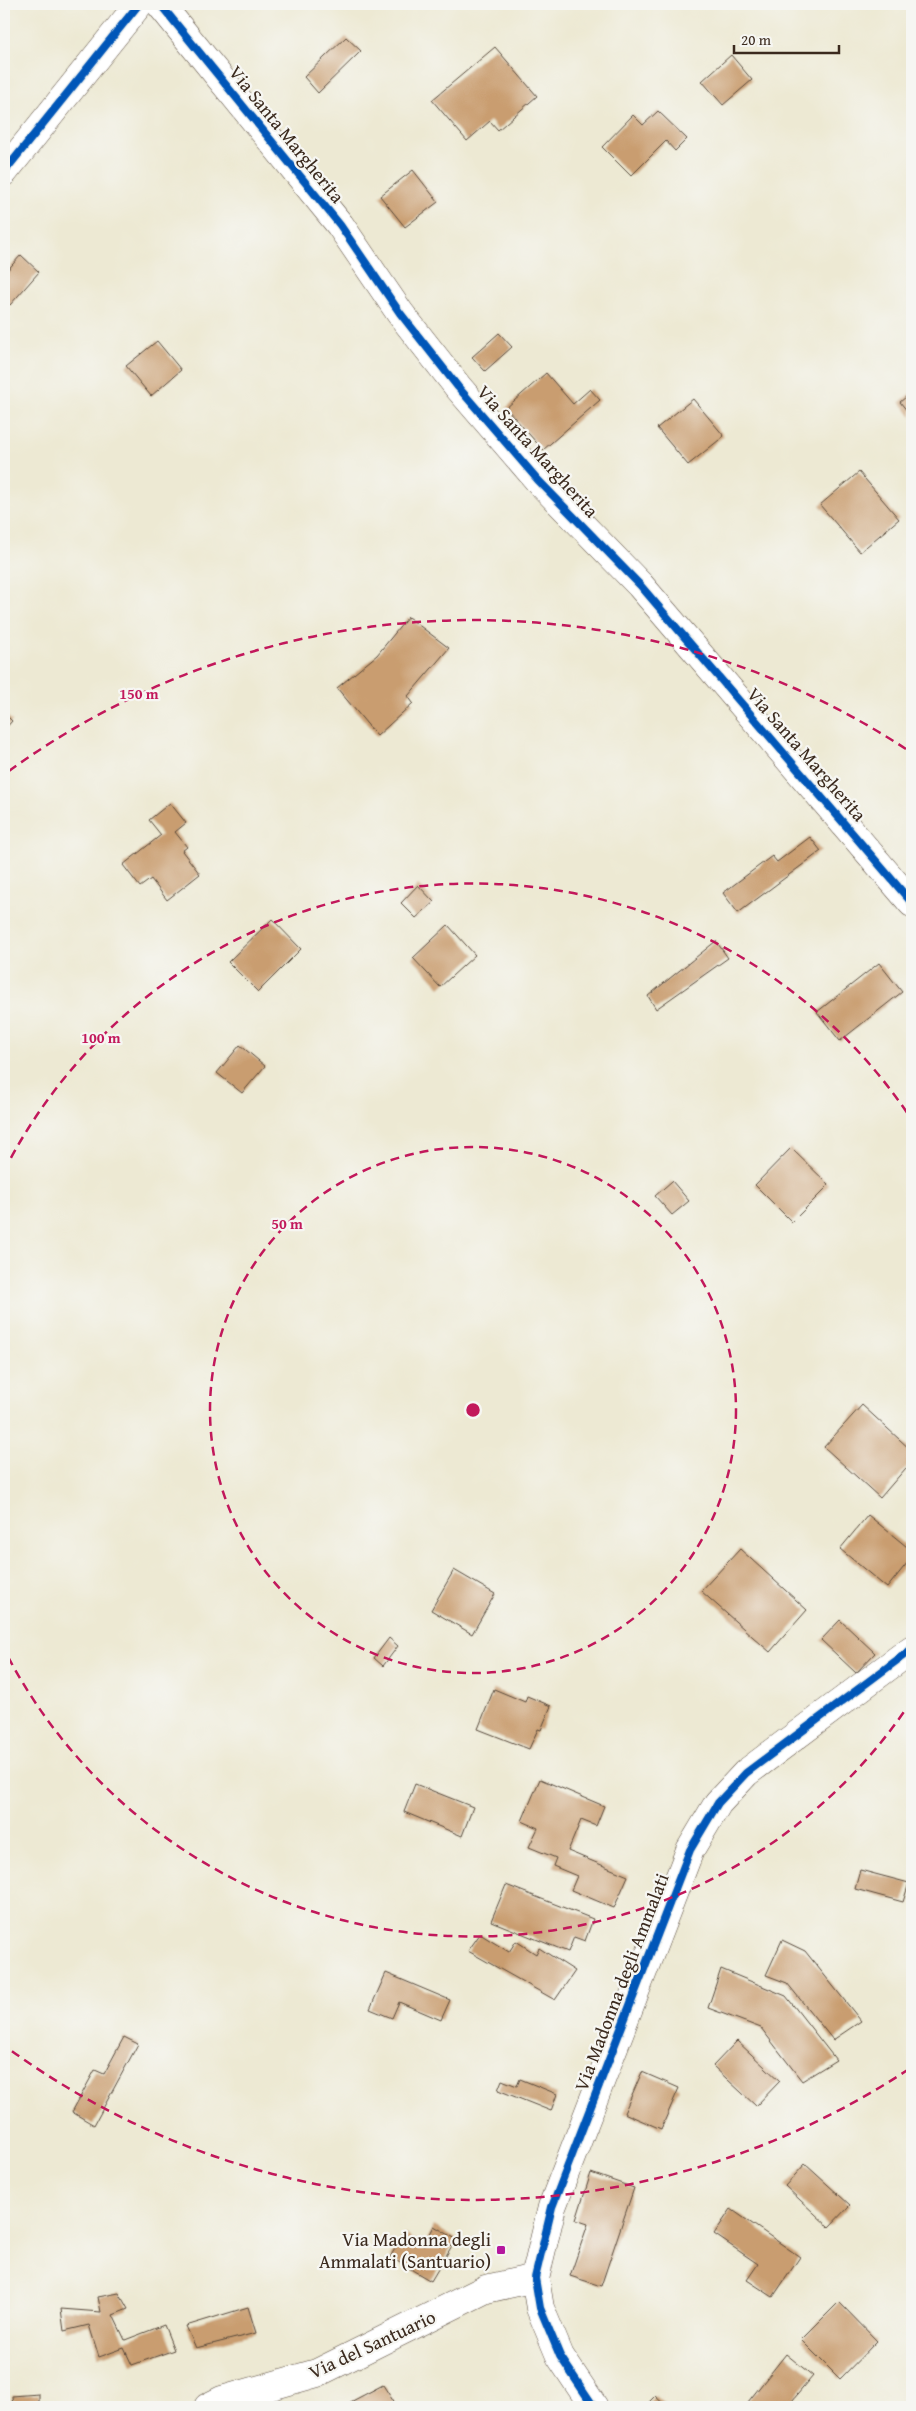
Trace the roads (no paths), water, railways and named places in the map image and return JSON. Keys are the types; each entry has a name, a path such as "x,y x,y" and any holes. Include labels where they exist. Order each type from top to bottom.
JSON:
{"street":[{"path":"4,172 139,4"},
{"name":"Via Santa Margherita","path":"160,4 340,225 400,313 458,387 538,480 640,585 912,903"},
{"name":"Via Madonna degli Ammalati","path":"594,2407 560,2356 540,2308 535,2278 552,2207 690,1850 718,1804 746,1773 912,1650"},
{"name":"Via del Santuario","path":"208,2407 222,2400 317,2373 486,2289 535,2278"}],"place":[{"name":"Via Madonna degli Ammalati (Santuario)","path":"501,2250"}]}
